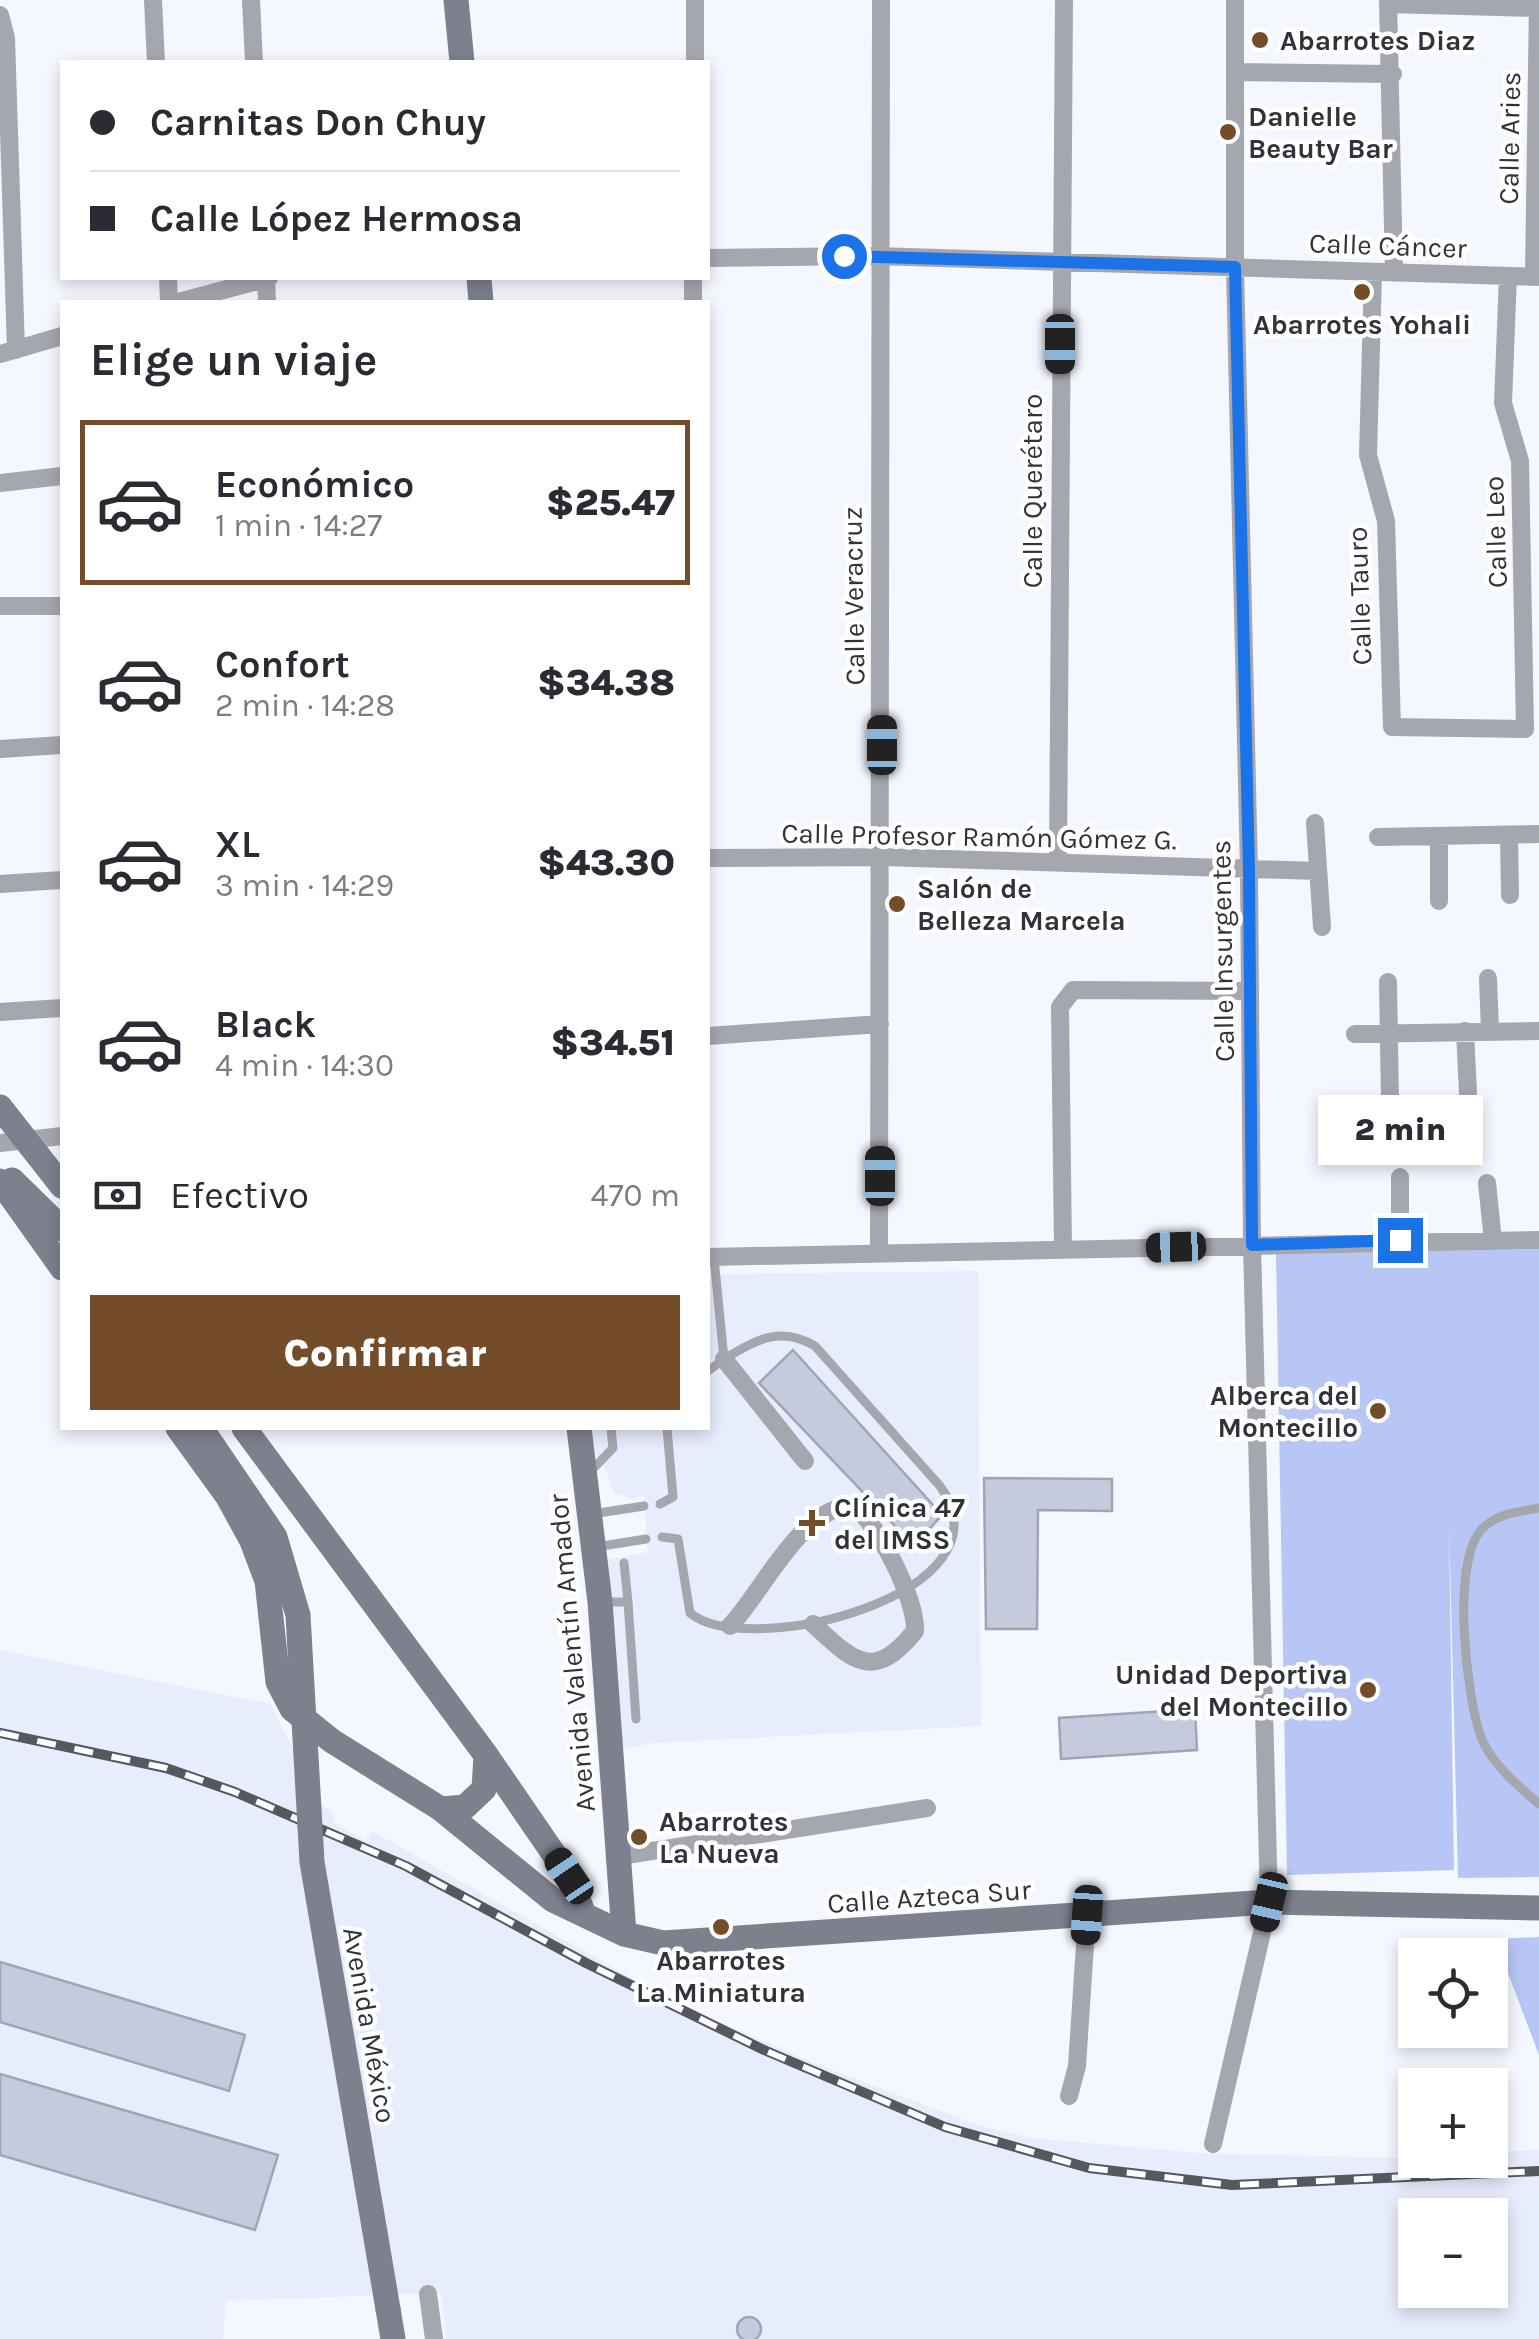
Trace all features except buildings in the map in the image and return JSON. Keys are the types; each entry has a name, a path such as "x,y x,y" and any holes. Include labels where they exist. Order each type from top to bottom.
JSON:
{"street":[{"path":"153,0 156,60"},
{"path":"251,0 254,60"},
{"path":"456,0 462,60"},
{"path":"694,60 695,0"},
{"name":"Calle Veracruz","path":"880,1252 881,0"},
{"name":"Calle Querétaro","path":"1058,863 1064,0"},
{"name":"Calle Insurgentes","path":"1213,2144 1269,1902 1252,1245 1249,871 1235,267 1235,0"},
{"name":"Calle Aries","path":"1537,277 1538,0"},
{"path":"1394,273 1393,74 1388,2 1538,8"},
{"path":"0,15 6,38 8,352 60,337"},
{"path":"1236,72 1393,74"},
{"name":"Calle Cáncer","path":"710,258 878,256 1537,277"},
{"name":"Calle Tauro","path":"1373,273 1368,455 1386,521 1392,727 1524,728"},
{"name":"Calle Leo","path":"1508,276 1503,402 1520,461 1533,681 1524,728"},
{"path":"185,300 260,280"},
{"path":"0,483 60,476"},
{"path":"0,606 60,606"},
{"path":"0,750 60,745"},
{"path":"1315,823 1322,927"},
{"path":"1378,837 1539,834"},
{"path":"1510,835 1510,895"},
{"path":"1439,838 1440,901"},
{"name":"Calle Profesor Ramón Gómez G.","path":"710,858 883,858 1318,872"},
{"path":"0,884 60,880"},
{"path":"1488,978 1490,1031"},
{"path":"1388,982 1390,1102"},
{"path":"1063,1250 1060,1008 1073,990 1250,991"},
{"path":"0,1012 60,1008"},
{"path":"710,1036 880,1024"},
{"path":"1464,1031 1468,1093"},
{"path":"1355,1034 1539,1033"},
{"path":"0,1107 13,1141 57,1222"},
{"path":"13,1141 60,1136"},
{"path":"13,1141 60,1184"},
{"path":"0,1169 57,1222"},
{"path":"1400,1176 1400,1240"},
{"path":"0,1181 60,1265"},
{"path":"1487,1183 1493,1240"},
{"path":"711,1257 1539,1240"},
{"path":"724,1359 806,1462"},
{"path":"179,1430 228,1496 252,1540 266,1581 278,1682 292,1709 332,1741 441,1810 552,1900 624,1934"},
{"name":"Avenida México","path":"202,1430 275,1536 298,1615 312,1862 393,2339"},
{"path":"245,1430 486,1755 569,1876 583,1912"},
{"name":"Avenida Valentín Amador","path":"578,1430 600,1602 624,1934"},
{"path":"730,1626 796,1536 843,1506 853,1504 868,1517 916,1618 915,1631 886,1661 849,1658 813,1624"},
{"path":"441,1810 465,1807 484,1790 486,1755"},
{"path":"620,1856 927,1808"},
{"name":"Calle Azteca Sur","path":"624,1934 664,1944 1269,1902 1539,1908"},
{"path":"1069,2096 1077,2066 1087,1915"},
{"path":"428,2294 434,2339"}],"lane":[{"path":"711,1257 724,1359"},
{"path":"662,1537 678,1538 690,1613 708,1624 730,1626 813,1624 875,1604 932,1572 951,1550 955,1508 940,1486 815,1346 799,1336 760,1338 710,1370"},
{"path":"585,1478 613,1448 611,1430"},
{"path":"660,1504 673,1496 667,1430"},
{"path":"590,1514 644,1506"},
{"path":"1539,1508 1500,1516 1480,1530 1470,1550 1466,1592 1467,1673 1480,1737 1506,1775 1539,1804"},
{"path":"593,1547 646,1540"},
{"path":"624,1563 636,1719"},
{"path":"600,1602 628,1602"}],"shaded area":[{"name":"Unidad Deportiva del Montecillo","path":"1539,1249 1539,1877 1458,1878 1449,1522 1454,1870 1287,1875 1276,1254"},
{"name":"Clínica 47 del IMSS","path":"978,1271 981,1726 653,1743 619,1750 596,1562 648,1552 644,1495 633,1499 614,1493 605,1468 595,1453 588,1451 585,1430 710,1430 710,1274"},
{"path":"0,1650 270,1704 324,1807 333,1811 334,1822 365,1841 372,1831 679,2005 824,2067 981,2126 1032,2138 1200,2153 1398,2158 1398,2178 1508,2178 1508,2151 1539,2150 1539,2339 446,2339 441,2293 226,2301 223,2339 0,2339"},
{"path":"1539,1937 1539,2055 1508,1973 1508,1938"}],"railway":[{"path":"0,1733 166,1768 235,1792 406,1866 586,1963 764,2050 945,2127 1089,2168 1232,2185 1539,2171"}],"place":[{"name":"Abarrotes Diaz","path":"1260,40"},
{"name":"Danielle Beauty Bar","path":"1228,132"},
{"name":"Abarrotes Yohali","path":"1362,292"},
{"name":"Salón de Belleza Marcela","path":"897,904"},
{"name":"Alberca del Montecillo","path":"1378,1411"},
{"name":"Clínica 47 del IMSS","path":"812,1523"},
{"name":"Unidad Deportiva del Montecillo","path":"1368,1690"},
{"name":"Abarrotes La Nueva","path":"639,1837"},
{"name":"Abarrotes La Miniatura","path":"721,1927"}],"route":[{"path":"844,256 1235,267 1249,871 1252,1245 1400,1240"}]}
